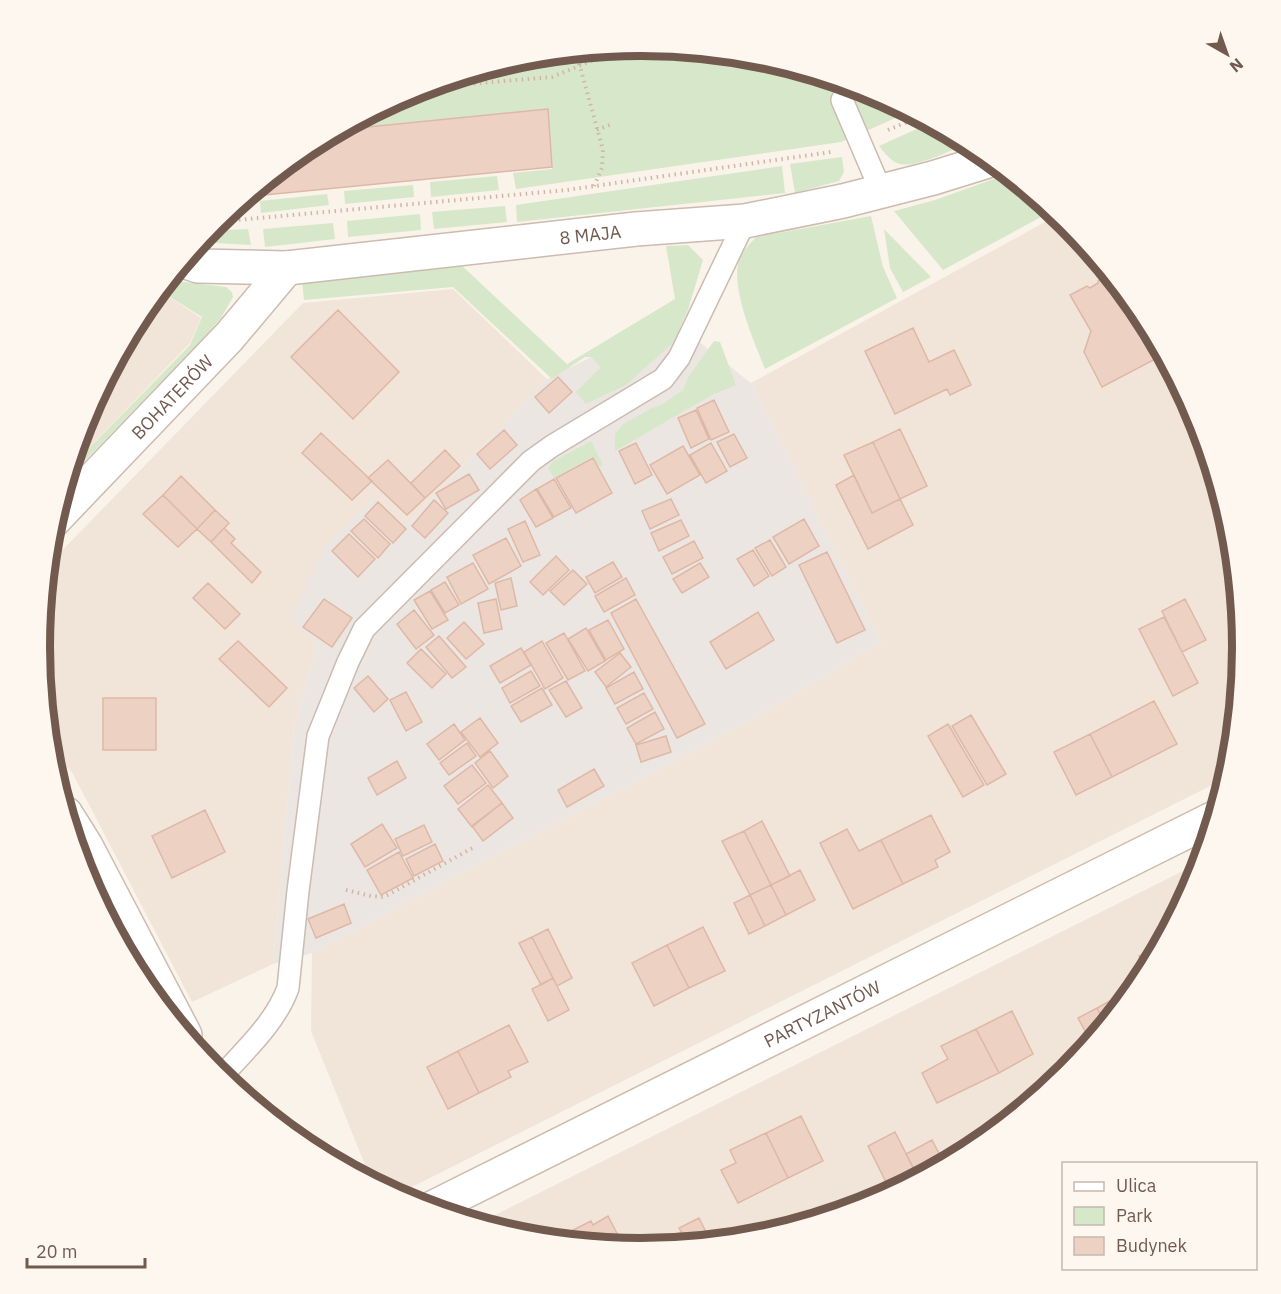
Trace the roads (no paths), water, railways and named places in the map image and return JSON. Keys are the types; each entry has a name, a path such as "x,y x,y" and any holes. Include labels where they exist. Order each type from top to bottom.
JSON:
{"street":[{"name":"8 MAJA","path":"191,264 198,266 287,268 636,229 745,221 881,191 979,163"},
{"name":"BOHATERÓW","path":"67,506 229,337 287,268"},
{"name":"PARTYZANTÓW","path":"441,1203 1204,823"},
{"path":"82,839 166,998"}],"lane":[{"path":"842,100 881,191"},
{"path":"228,1069 271,1019 283,1002 288,988 318,736 364,629 531,461 552,446 646,391 668,375 678,360 745,221"}]}
